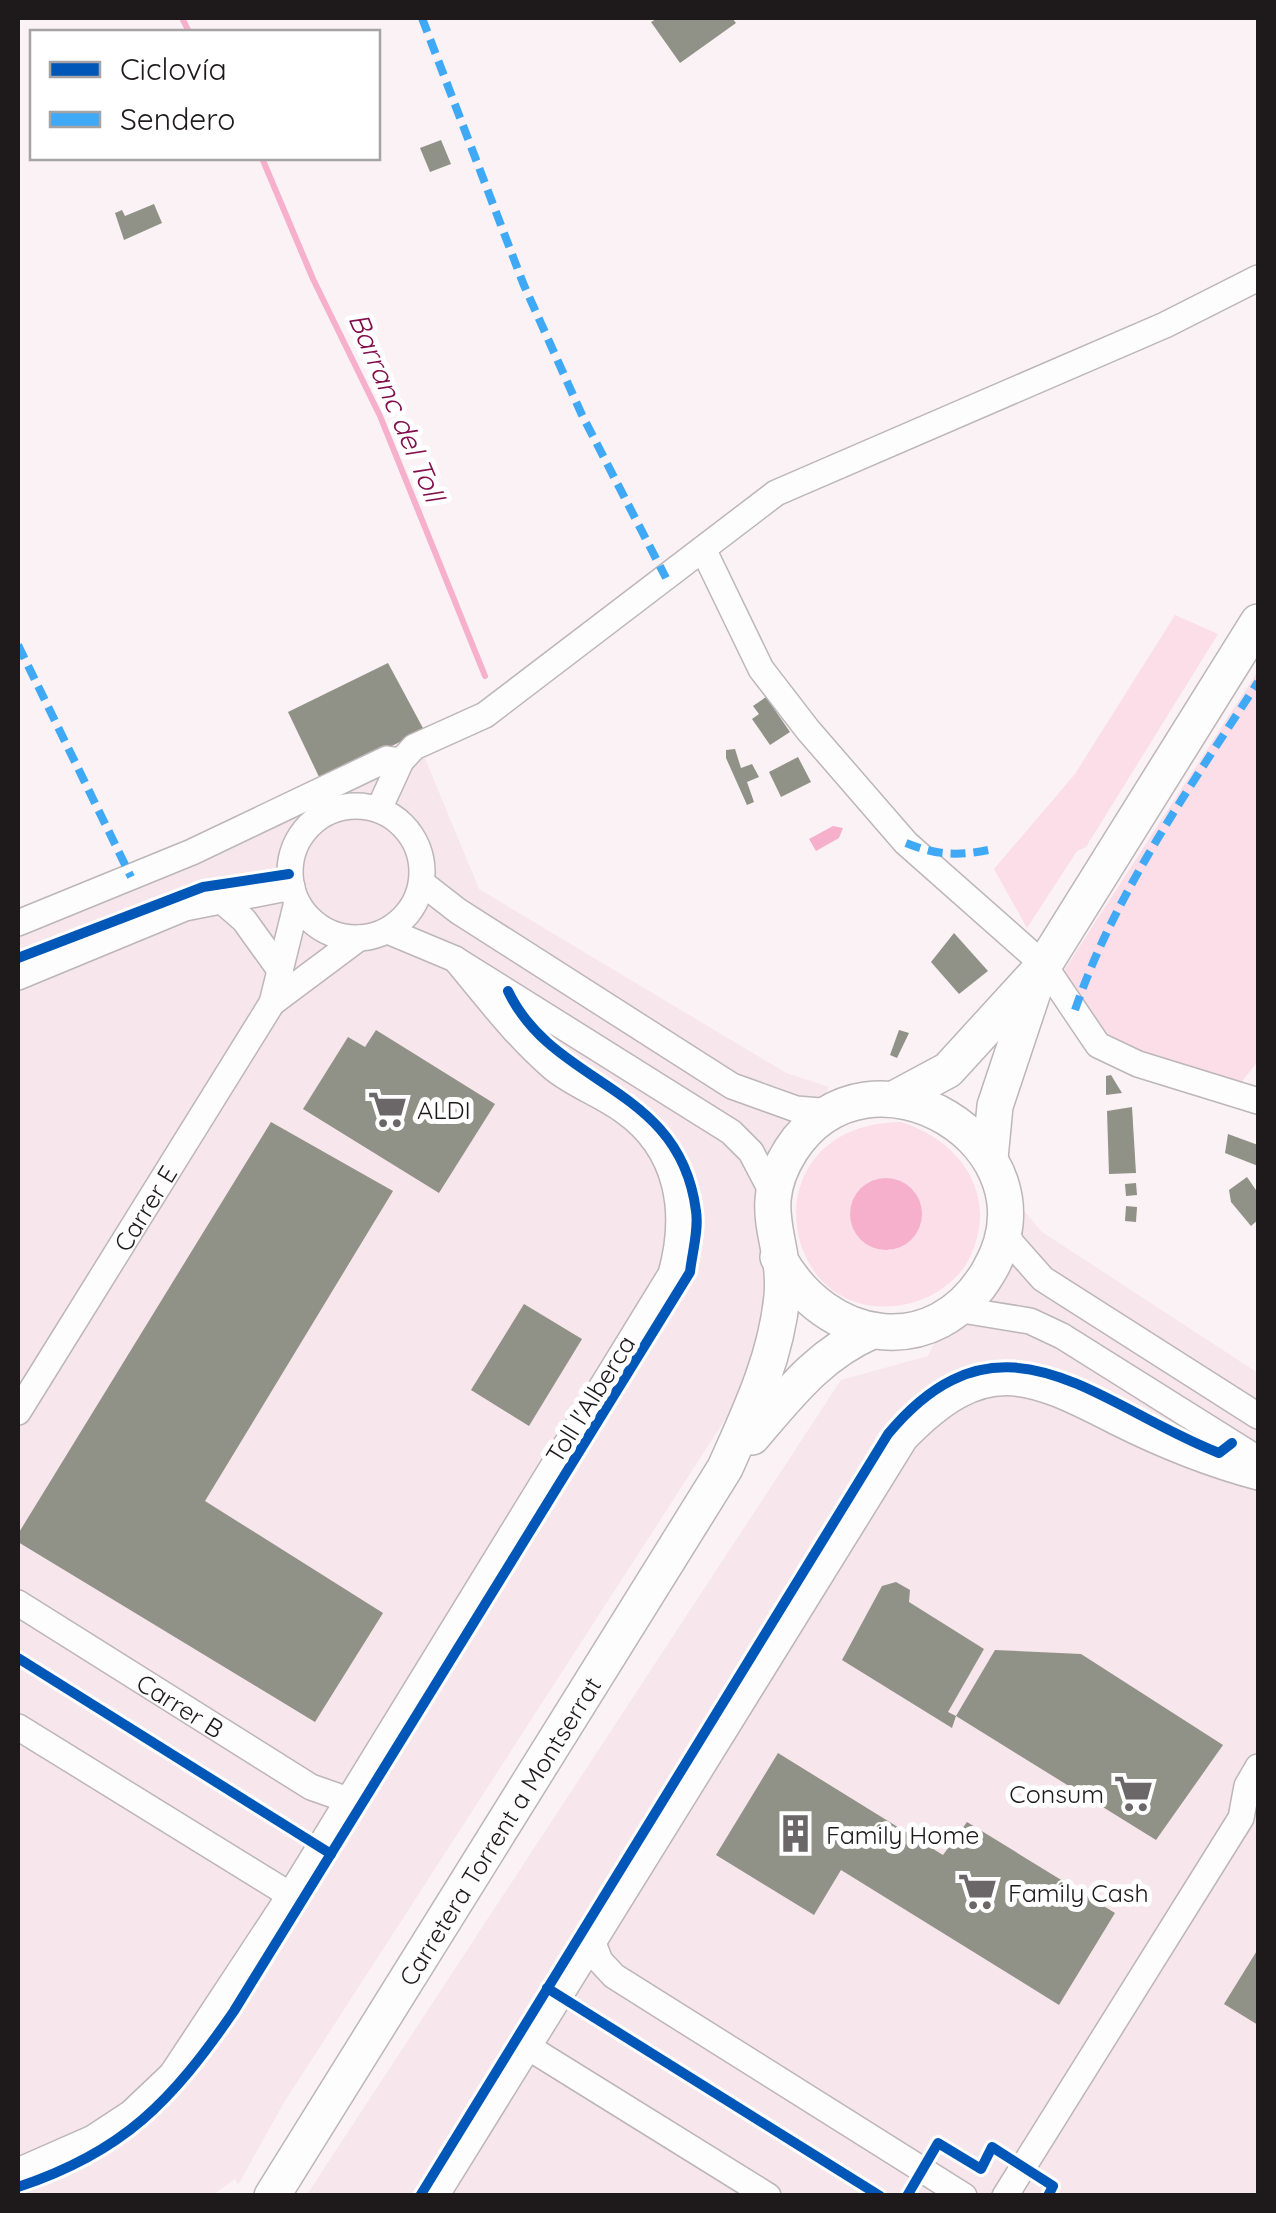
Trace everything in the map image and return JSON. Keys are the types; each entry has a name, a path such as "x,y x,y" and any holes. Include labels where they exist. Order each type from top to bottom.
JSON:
{"main road":[{"path":"894,1099 948,1070 1044,964 1258,622"},
{"path":"990,1158 995,1106 1044,964"},
{"path":"725,1468 761,1386 778,1327 782,1291 771,1226 773,1194 793,1146 832,1112 862,1101 894,1099 923,1104 950,1116 990,1158 999,1180 1004,1228 988,1273 956,1309 930,1324 902,1331 872,1330 842,1322 815,1306 794,1284 778,1257"},
{"path":"725,1468 808,1371 838,1347 872,1330"},
{"name":"Carretera Torrent a Montserrat","path":"272,2196 725,1468"}],"street":[{"path":"379,809 401,761 414,747 484,715 776,493 1166,324 1258,278"},
{"path":"703,549 761,669 819,744 906,843 1044,964 1098,1044 1138,1064 1258,1101"},
{"path":"18,923 192,852 387,759 401,761"},
{"path":"272,1003 359,938 388,931 406,917 422,883 418,846 399,820 379,809 356,805 326,812 307,826 295,846 289,874 308,918 326,932 359,938"},
{"path":"422,883 458,911 732,1086 796,1109 832,1112"},
{"path":"18,977 184,908 295,894"},
{"path":"272,1003 295,894"},
{"path":"222,901 244,920 280,970"},
{"path":"388,931 455,959 731,1132 751,1152 773,1194"},
{"path":"18,2170 93,2138 131,2113 172,2074 290,1895 672,1274 682,1234 678,1185 655,1144 626,1112 556,1071 534,1051 455,959"},
{"name":"Carrer E","path":"18,1412 272,1003"},
{"path":"1004,1228 1012,1244 1043,1279 1258,1416"},
{"path":"956,1309 1030,1321 1062,1336 1258,1460"},
{"path":"436,2196 905,1439 930,1413 980,1386 1042,1385 1180,1452 1258,1477"},
{"name":"Carrer B","path":"18,1603 311,1788 348,1800"},
{"path":"18,1728 290,1895"},
{"path":"1005,2196 1250,1812 1247,1786 1258,1767"},
{"path":"593,1944 600,1961 614,1976 964,2196"},
{"path":"528,2047 768,2196"}],"shaded area":[{"path":"1175,615 1218,634 1086,847 1077,851 1027,928 994,869 1075,774"},
{"path":"1258,671 1258,1061 1236,1089 1122,1053 1097,1029 1063,972"},
{"path":"424,730 422,751 479,889 786,1073 829,1087 811,1117 774,1253 757,1370 283,2104 238,2185 235,2179 213,2195 18,2196 18,913 140,863"},
{"path":"833,826 843,828 839,838 816,851 809,839"},
{"path":"901,1122 941,1142 969,1173 980,1212 978,1234 960,1273 929,1297 911,1303 866,1305 831,1289 808,1261 797,1226 800,1189 817,1156 851,1132","holes":["882,1179 906,1184 915,1192 891,1250 871,1245 854,1226 855,1196"]},
{"path":"886,1178 911,1189 922,1214 911,1239 886,1250 861,1239 850,1214 861,1189"},
{"path":"1008,1192 1042,1232 1258,1373 1258,2195 306,2196 841,1380 928,1356"}],"building":[{"path":"658,18 732,18 736,23 680,63 651,22"},
{"path":"441,140 451,164 430,172 420,148"},
{"path":"154,204 162,223 124,240 115,213 122,210 125,216"},
{"path":"388,663 424,730 321,781 288,712"},
{"path":"766,697 790,732 770,745 752,719 759,714 753,706"},
{"path":"735,749 741,768 752,764 759,777 747,782 754,802 747,805 726,758 726,750"},
{"path":"798,757 811,782 781,797 769,772"},
{"path":"954,933 988,971 959,994 931,962"},
{"path":"376,1030 495,1104 439,1193 303,1109 348,1037 365,1047"},
{"path":"899,1030 909,1033 897,1058 890,1055"},
{"path":"1111,1075 1122,1093 1106,1095 1106,1076"},
{"path":"1132,1107 1136,1173 1109,1174 1107,1111"},
{"path":"271,1122 393,1191 205,1501 383,1613 315,1722 18,1542 18,1534"},
{"path":"1228,1134 1258,1145 1258,1166 1225,1153"},
{"path":"1247,1177 1258,1193 1258,1220 1251,1226 1231,1202 1229,1190"},
{"path":"1136,1183 1137,1195 1126,1196 1125,1184"},
{"path":"1126,1206 1137,1207 1136,1222 1125,1221"},
{"path":"524,1304 582,1339 529,1426 471,1390"},
{"path":"896,1582 910,1590 909,1602 984,1649 948,1712 956,1716 952,1728 842,1660 882,1586"},
{"name":"Consum","path":"995,1650 1081,1654 1223,1745 1156,1840 956,1716"},
{"name":"Family Cash","path":"778,1753 943,1855 967,1822 1115,1913 1059,2005 841,1870 814,1915 716,1855"},
{"path":"1258,1949 1258,2025 1224,2004"}],"waterway":[{"name":"Barranc del Toll","path":"182,18 188,30"},
{"name":"Barranc del Toll","path":"263,160 313,279 380,416 485,676"}],"marked path":[{"path":"422,18 523,283 582,415 666,578"},
{"path":"18,645 131,877"},
{"path":"1075,1010 1133,882 1258,682"},
{"path":"906,843 949,853 993,849"}],"cycle path":[{"path":"18,958 203,887 289,874"},
{"name":"Toll l'Alberca","path":"18,2187 55,2173 117,2140 166,2097 211,2043 690,1272 696,1211 685,1169 666,1137 642,1111 555,1048 529,1023 508,991"},
{"path":"420,2196 888,1434 930,1394 971,1373 1011,1367 1051,1374 1091,1390 1219,1453 1232,1443"},
{"path":"18,1658 331,1854"},
{"path":"547,1988 880,2196"},
{"path":"907,2196 938,2143 981,2169 992,2147 1053,2186 1048,2196"}],"place":[{"name":"ALDI","path":"387,1109"},
{"name":"Consum","path":"1134,1793"},
{"name":"Family Home","path":"796,1834"},
{"name":"Family Cash","path":"978,1892"}]}
